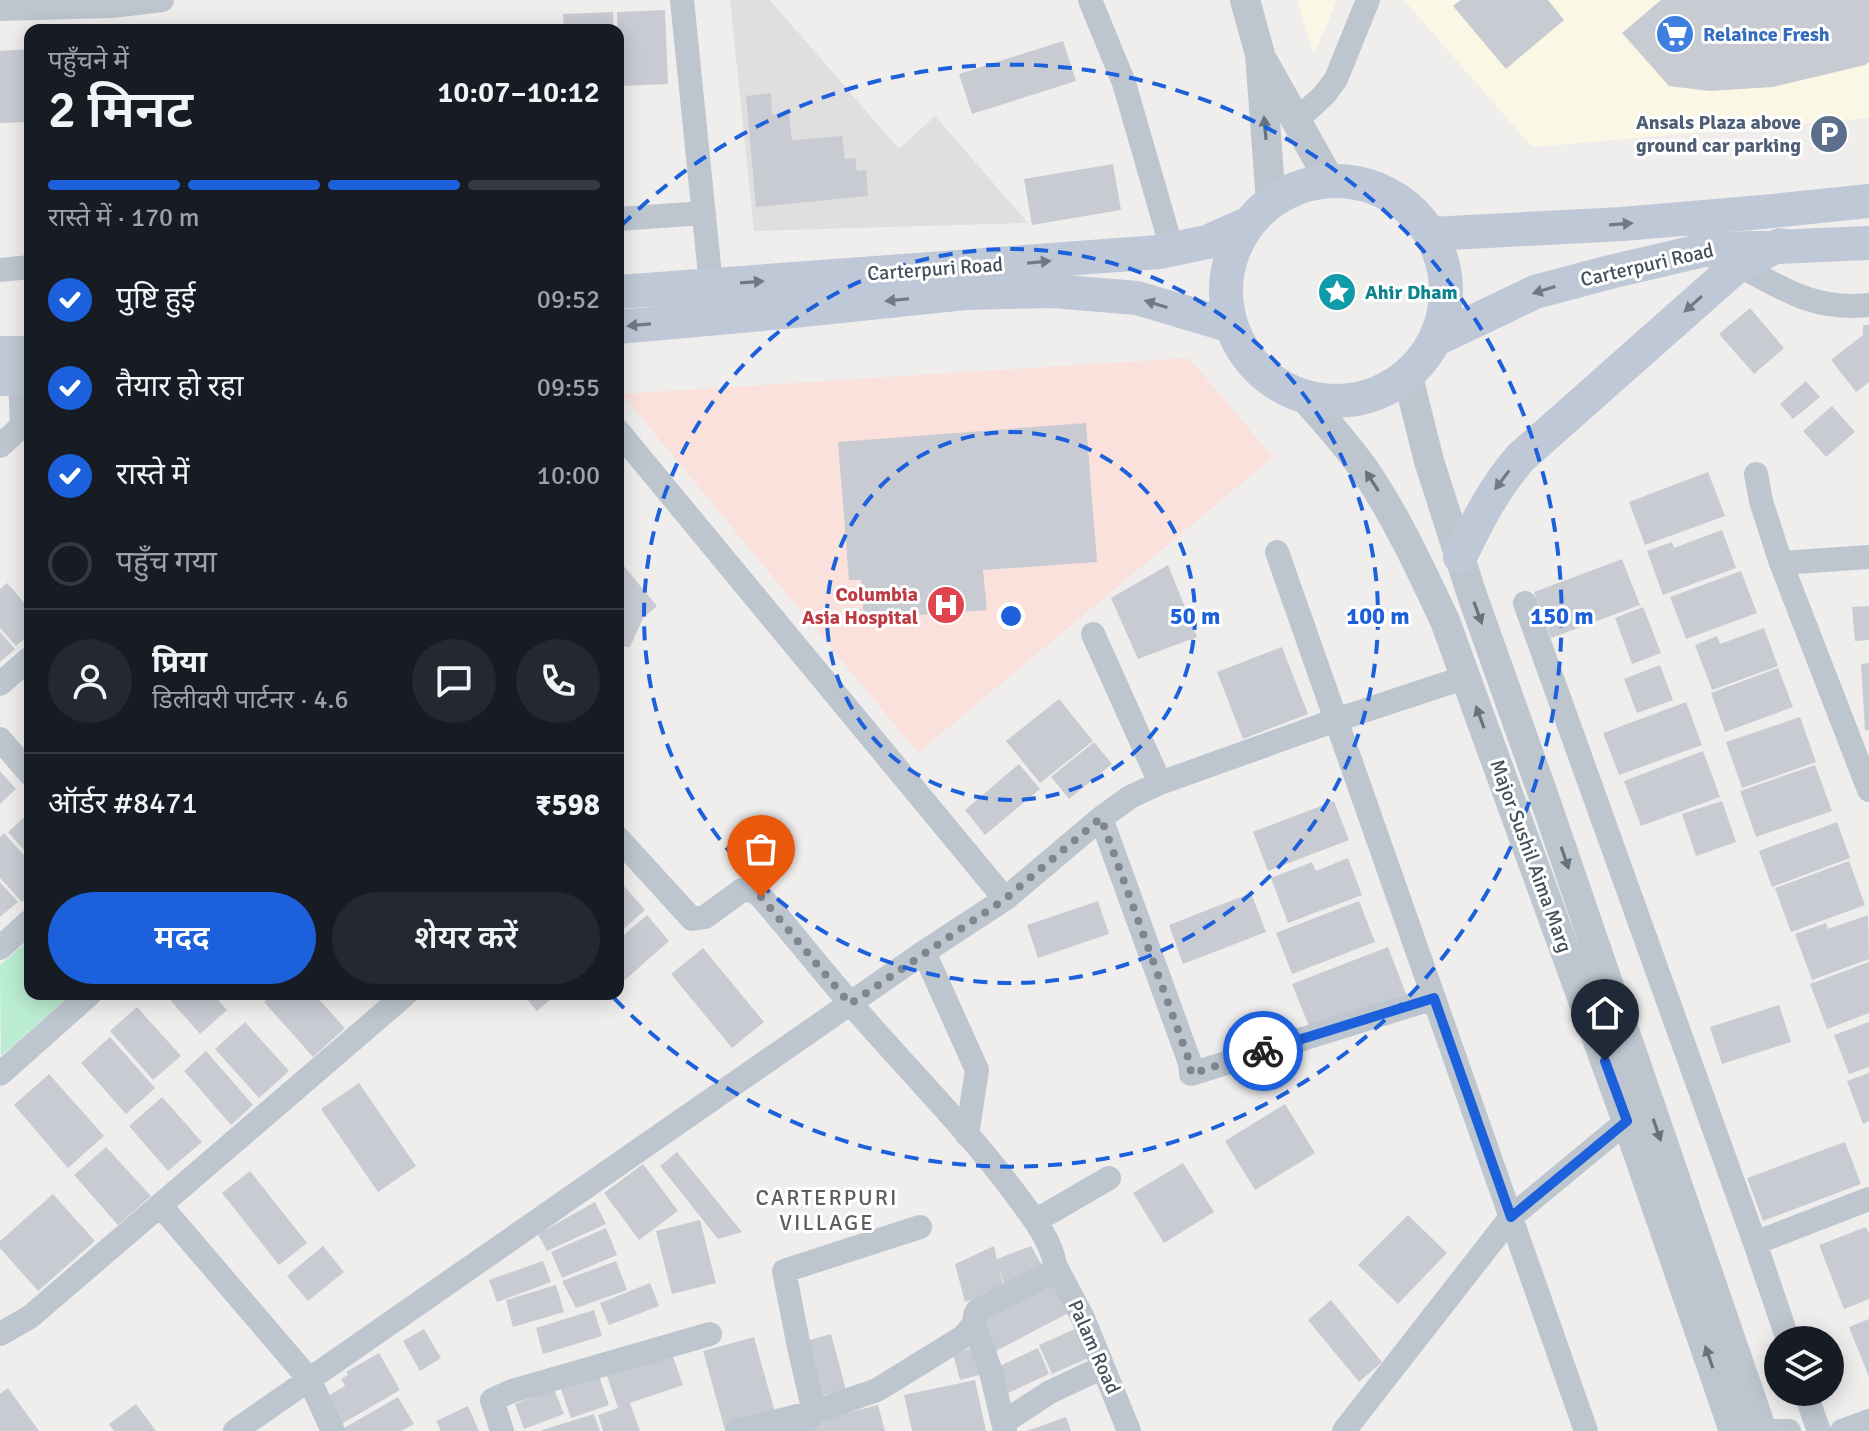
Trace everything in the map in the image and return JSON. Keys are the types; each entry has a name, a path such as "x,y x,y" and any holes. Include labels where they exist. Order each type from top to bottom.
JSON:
{"main road":[{"path":"1319,181 1362,183 1400,200 1431,234 1445,270 1445,317 1429,353 1408,377 1357,401 1306,399 1271,382 1242,349 1226,307 1230,256 1259,213 1277,196 1296,187 1319,181"},
{"name":"Carterpuri Road","path":"1431,234 1622,224 1869,201"},
{"name":"Carterpuri Road","path":"624,292 1143,254 1207,242 1259,213"},
{"name":"Carterpuri Road","path":"1437,339 1535,292 1704,250 1869,243"},
{"path":"1460,557 1490,498 1521,457 1738,265 1780,245"},
{"name":"Carterpuri Road","path":"624,326 965,293 1052,291 1137,298 1231,326"}],"street":[{"path":"0,9 162,0"},
{"path":"682,0 711,285"},
{"path":"1090,0 1124,83 1172,249"},
{"path":"1245,0 1260,54 1330,181"},
{"path":"1296,121 1336,79 1368,0"},
{"path":"1259,213 1260,54"},
{"path":"624,219 704,213"},
{"path":"1738,265 1805,299 1837,307 1869,305"},
{"path":"0,270 24,268"},
{"path":"0,446 11,427 16,368"},
{"name":"Major Sushil Aima Marg","path":"1408,377 1429,461 1460,557 1762,1431"},
{"name":"Major Sushil Aima Marg","path":"1306,399 1348,448 1385,503 1445,621 1627,1121 1734,1431"},
{"path":"624,438 1005,899"},
{"path":"1756,474 1761,501 1781,563 1863,758 1869,790"},
{"path":"1277,552 1586,1431"},
{"path":"1781,563 1869,557"},
{"path":"1525,603 1783,1326"},
{"path":"1093,634 1160,783"},
{"path":"0,684 24,663"},
{"path":"235,1431 924,952 1005,899 1130,797 1160,783 1336,720 1466,677"},
{"path":"0,739 24,767"},
{"path":"1101,818 1190,1063 1191,1074 1434,998"},
{"name":"Palam Road","path":"624,845 692,919 705,917 742,890 753,891 761,897 850,1004 967,1135 1035,1221 1083,1318 1129,1431"},
{"path":"0,948 24,926"},
{"path":"924,952 977,1070 967,1135"},
{"path":"0,1074 83,1000"},
{"path":"0,1334 30,1317 399,1000"},
{"path":"1344,1431 1511,1217 1627,1121"},
{"path":"1035,1221 1109,1178"},
{"path":"1755,1243 1869,1199"},
{"path":"160,1205 309,1379 333,1431"},
{"path":"814,1412 784,1271 920,1227"},
{"path":"1055,1265 1051,1273 983,1306 975,1315 974,1324 991,1372 1004,1427 1050,1392 1103,1367"},
{"path":"737,1431 814,1412 877,1390 963,1337 974,1324"},
{"path":"502,1431 492,1400 512,1391 710,1334"},
{"path":"1810,1406 1819,1431"},
{"path":"797,1431 814,1412"},
{"path":"1842,1431 1869,1421"},
{"path":"1773,1431 1789,1431"}],"shaded area":[{"path":"730,0 770,0 899,149 935,116 1028,223 754,231"},
{"path":"1297,0 1337,0 1314,54"},
{"path":"1404,0 1869,0 1869,118 1532,147"},
{"name":"Columbia Asia Hospital","path":"1189,358 1273,457 918,753 624,394"}],"green space":[{"path":"24,944 24,1000 65,1000 1,1056 0,965"}],"building":[{"path":"1461,0 1548,0 1564,20 1506,69 1453,6"},
{"path":"1661,0 1869,0 1869,62 1773,87 1709,91 1669,86 1622,33"},
{"path":"665,10 668,84 624,86 624,24 617,24 617,12"},
{"path":"613,12 614,24 564,24 563,14"},
{"path":"1063,41 1076,81 972,114 959,74"},
{"path":"24,49 24,122 0,123 0,51"},
{"path":"771,93 772,115 789,113 792,140 842,136 845,159 855,158 857,171 866,170 868,196 756,207 746,96"},
{"path":"1113,164 1121,210 1032,225 1024,179"},
{"path":"1750,308 1784,348 1754,374 1719,334"},
{"path":"1863,325 1869,325 1869,382 1856,392 1831,360 1863,335"},
{"path":"1806,381 1820,397 1793,419 1780,404"},
{"path":"1832,406 1855,432 1826,457 1803,431"},
{"path":"1086,423 1097,562 983,570 987,610 864,619 861,580 849,580 838,442"},
{"path":"1708,472 1725,516 1645,545 1629,502"},
{"path":"1722,530 1736,568 1663,595 1647,551 1672,542 1674,548"},
{"path":"1622,559 1640,605 1551,638 1534,592"},
{"path":"1168,565 1197,637 1138,659 1111,598"},
{"path":"624,566 657,606 643,618 630,647 624,646"},
{"path":"1741,571 1757,613 1686,639 1670,597"},
{"path":"7,583 24,602 24,639 16,646 0,628 0,589"},
{"path":"1869,606 1869,640 1855,641 1852,607"},
{"path":"1643,607 1661,653 1632,664 1615,618"},
{"path":"1764,628 1778,666 1712,690 1695,645 1717,636 1720,644"},
{"path":"0,632 15,649 0,662"},
{"path":"1282,647 1308,714 1243,739 1217,672"},
{"path":"1869,663 1869,730 1865,730 1861,664"},
{"path":"1660,665 1673,700 1637,713 1624,679"},
{"path":"1778,668 1793,707 1725,732 1711,693"},
{"path":"1059,699 1093,741 1040,783 1006,741"},
{"path":"1686,702 1702,745 1619,775 1603,733"},
{"path":"1800,717 1816,762 1742,788 1726,742"},
{"path":"1094,742 1112,764 1069,799 1051,777"},
{"path":"1703,751 1720,797 1641,826 1624,781"},
{"path":"1019,764 1040,789 985,835 965,810"},
{"path":"1815,765 1832,811 1756,837 1740,791"},
{"path":"0,771 16,789 0,804"},
{"path":"1334,801 1349,840 1268,871 1253,832"},
{"path":"1722,801 1736,842 1696,856 1682,814"},
{"path":"24,817 24,850 8,832"},
{"path":"1837,822 1850,858 1772,887 1759,851"},
{"path":"4,833 24,855 22,902 0,878 0,837"},
{"path":"1348,858 1362,895 1288,923 1271,878 1312,862 1316,871"},
{"path":"1849,861 1865,905 1791,932 1775,888"},
{"path":"0,882 18,902 0,917"},
{"path":"624,886 645,910 624,929"},
{"path":"1251,893 1266,932 1183,964 1169,925"},
{"path":"1098,901 1109,934 1038,958 1027,925"},
{"path":"1359,901 1375,942 1292,974 1276,933"},
{"path":"647,915 669,941 624,981 624,935"},
{"path":"1868,915 1869,959 1812,980 1795,934 1826,923 1828,929"},
{"path":"1388,947 1406,994 1311,1031 1292,984"},
{"path":"703,948 764,1022 732,1048 671,974"},
{"path":"1869,962 1869,1013 1827,1029 1810,984"},
{"path":"170,1000 218,1000 227,1010 200,1034"},
{"path":"319,1000 345,1028 313,1057 264,1002"},
{"path":"527,1000 550,1000 537,1011"},
{"path":"1779,1005 1791,1042 1722,1064 1710,1027"},
{"path":"137,1007 181,1056 153,1080 110,1031"},
{"path":"245,1022 289,1071 259,1098 215,1049"},
{"path":"1869,1022 1869,1067 1849,1074 1834,1035"},
{"path":"110,1037 155,1088 126,1114 81,1063"},
{"path":"206,1051 253,1105 231,1125 184,1071"},
{"path":"1869,1073 1869,1121 1863,1124 1847,1081"},
{"path":"49,1074 104,1136 68,1168 14,1105"},
{"path":"359,1083 416,1166 378,1192 321,1109"},
{"path":"162,1097 202,1142 168,1171 129,1126"},
{"path":"1285,1104 1315,1153 1255,1190 1225,1141"},
{"path":"1845,1142 1861,1184 1763,1221 1747,1178"},
{"path":"106,1147 151,1196 118,1225 74,1175"},
{"path":"677,1152 742,1232 718,1239 660,1166"},
{"path":"1183,1163 1214,1212 1164,1243 1133,1193"},
{"path":"643,1164 678,1211 639,1240 604,1193"},
{"path":"250,1171 307,1243 279,1265 222,1193"},
{"path":"53,1194 95,1241 38,1291 0,1248 0,1241"},
{"path":"595,1202 606,1224 547,1251 538,1234"},
{"path":"1408,1215 1447,1253 1398,1304 1358,1265"},
{"path":"700,1220 716,1283 672,1294 656,1231"},
{"path":"1866,1227 1869,1234 1869,1299 1844,1309 1819,1245"},
{"path":"606,1228 617,1255 562,1278 551,1252"},
{"path":"323,1246 344,1272 308,1301 287,1276"},
{"path":"994,1246 997,1259 1031,1246 1044,1269 1005,1287 999,1269 1004,1288 965,1302 955,1264"},
{"path":"543,1261 551,1282 497,1302 489,1280"},
{"path":"616,1261 627,1290 576,1308 562,1281"},
{"path":"1061,1280 1076,1309 992,1353 976,1323"},
{"path":"650,1283 659,1306 609,1325 600,1303"},
{"path":"556,1285 564,1312 513,1327 506,1300"},
{"path":"1331,1300 1382,1362 1359,1382 1308,1320"},
{"path":"594,1310 602,1336 543,1354 536,1328"},
{"path":"1869,1319 1869,1377 1849,1327"},
{"path":"1082,1326 1095,1355 1052,1374 1039,1345"},
{"path":"424,1329 441,1358 420,1371 403,1341"},
{"path":"831,1334 846,1390 821,1396 806,1341"},
{"path":"754,1337 776,1416 725,1430 703,1351"},
{"path":"976,1347 983,1374 960,1380 953,1354"},
{"path":"1038,1348 1049,1374 1006,1394 995,1368"},
{"path":"379,1353 400,1390 338,1426 322,1399 345,1386 341,1379 348,1375 346,1372"},
{"path":"672,1354 683,1385 630,1403 640,1431 603,1431 598,1415 618,1408 607,1376"},
{"path":"598,1373 609,1405 571,1418 560,1386"},
{"path":"975,1380 986,1431 912,1431 904,1395"},
{"path":"8,1388 39,1431 0,1431 0,1394"},
{"path":"554,1389 564,1414 524,1429 515,1404"},
{"path":"398,1397 414,1424 401,1431 339,1431"},
{"path":"136,1404 156,1431 114,1431 109,1424"},
{"path":"878,1405 885,1431 809,1431 815,1421"},
{"path":"468,1406 479,1431 441,1431 436,1421"},
{"path":"594,1414 600,1431 542,1431 542,1430"},
{"path":"1066,1417 1071,1431 1027,1431"}],"way so far":[{"path":"761,897 850,1004 1005,899 1101,818 1190,1063 1191,1074 1263,1051"}],"place":[{"name":"Relaince Fresh","path":"1675,34"},
{"name":"Ansals Plaza above ground car parking","path":"1829,134"},
{"name":"Ahir Dham","path":"1337,292"},
{"name":"Columbia Asia Hospital","path":"946,605"}],"district":[{"name":"CARTERPURI VILLAGE","path":"827,1210"}],"route":[{"path":"1263,1051 1434,998 1511,1217 1627,1121 1605,1061"}]}
